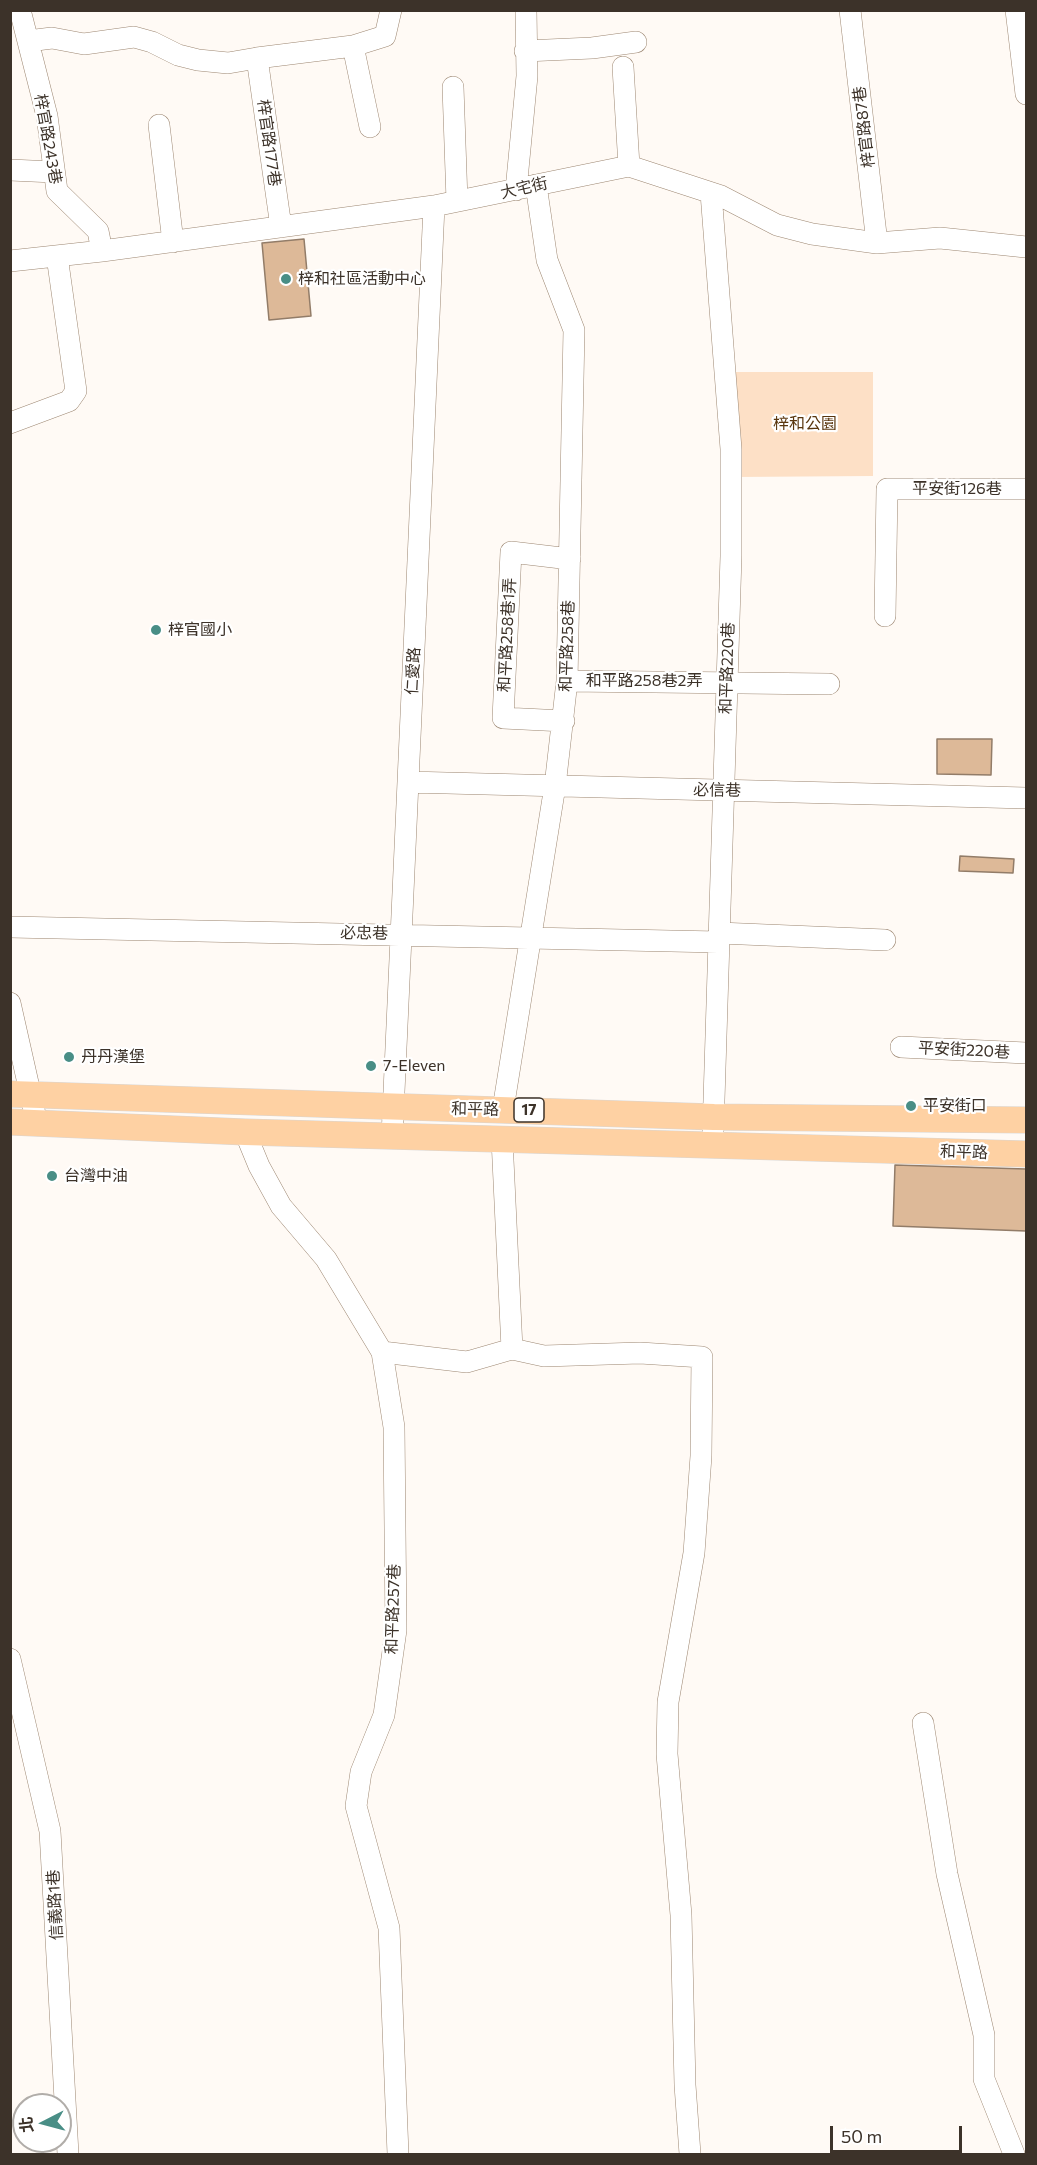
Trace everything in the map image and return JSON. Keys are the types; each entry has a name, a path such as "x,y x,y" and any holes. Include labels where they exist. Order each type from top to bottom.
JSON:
{"main road":[{"name":"和平路","path":"21,1094 714,1117 1026,1120"},
{"name":"17","path":"10,1122 38,1123"},
{"name":"和平路","path":"38,1123 245,1132 1026,1154"}],"street":[{"name":"梓官路243巷","path":"20,10 47,116 57,192 98,231 102,251"},
{"path":"28,41 52,38 84,44 134,38 152,42 178,55 228,63 353,45 385,36 391,10"},
{"name":"和平路258巷","path":"503,1109 564,721 570,559 574,330 547,260 526,188 526,10"},
{"name":"梓官路87巷","path":"850,10 877,243"},
{"path":"1016,10 1023,51 1026,94"},
{"path":"525,51 592,48 636,42"},
{"path":"353,45 370,127"},
{"name":"梓官路177巷","path":"257,58 281,227"},
{"path":"623,67 629,166"},
{"path":"453,87 457,201"},
{"path":"159,125 173,242"},
{"name":"大宅街","path":"10,261 173,242 434,206 629,166 711,193 777,225 812,234 877,243 940,238 1026,247"},
{"path":"10,170 54,172"},
{"name":"和平路220巷","path":"711,193 731,449 727,682 712,1144"},
{"name":"仁愛路","path":"392,1136 434,206"},
{"path":"10,423 69,401 76,391 57,256"},
{"name":"平安街126巷","path":"885,616 887,489 1026,489"},
{"name":"和平路258巷1弄","path":"564,721 503,718 511,552 570,559"},
{"name":"和平路258巷2弄","path":"567,681 829,684"},
{"name":"必信巷","path":"408,782 1026,798"},
{"name":"必忠巷","path":"10,927 531,938 885,940"},
{"path":"10,1003 21,1094 38,1123"},
{"name":"平安街220巷","path":"901,1047 1026,1053"},
{"name":"和平路257巷","path":"245,1132 259,1166 281,1206 326,1259 382,1352 394,1427 396,1630 384,1715 361,1772 356,1806 389,1928 398,2154"},
{"path":"502,1138 512,1349"},
{"path":"382,1352 467,1362 512,1349 544,1356 640,1353 702,1357 701,1456 694,1553 668,1702 668,1754 681,1915 685,2085 690,2154"},
{"name":"信義路1巷","path":"10,1659 50,1831 68,2154"},
{"path":"923,1723 947,1874 984,2035 984,2079 1014,2154"}],"green space":[{"name":"梓和公園","path":"736,372 873,372 873,476 736,477"}],"building":[{"name":"梓和社區活動中心","path":"304,239 311,316 269,320 262,243"},
{"path":"937,739 992,739 991,775 937,774"},
{"path":"960,856 1014,859 1013,873 959,871"},
{"path":"895,1165 1026,1169 1026,1231 893,1226"}],"place":[{"name":"梓和社區活動中心","path":"286,279"},
{"name":"梓官國小","path":"156,630"},
{"name":"丹丹漢堡","path":"69,1057"},
{"name":"7-Eleven","path":"371,1066"},
{"name":"平安街口","path":"911,1106"},
{"name":"台灣中油","path":"52,1176"}]}
